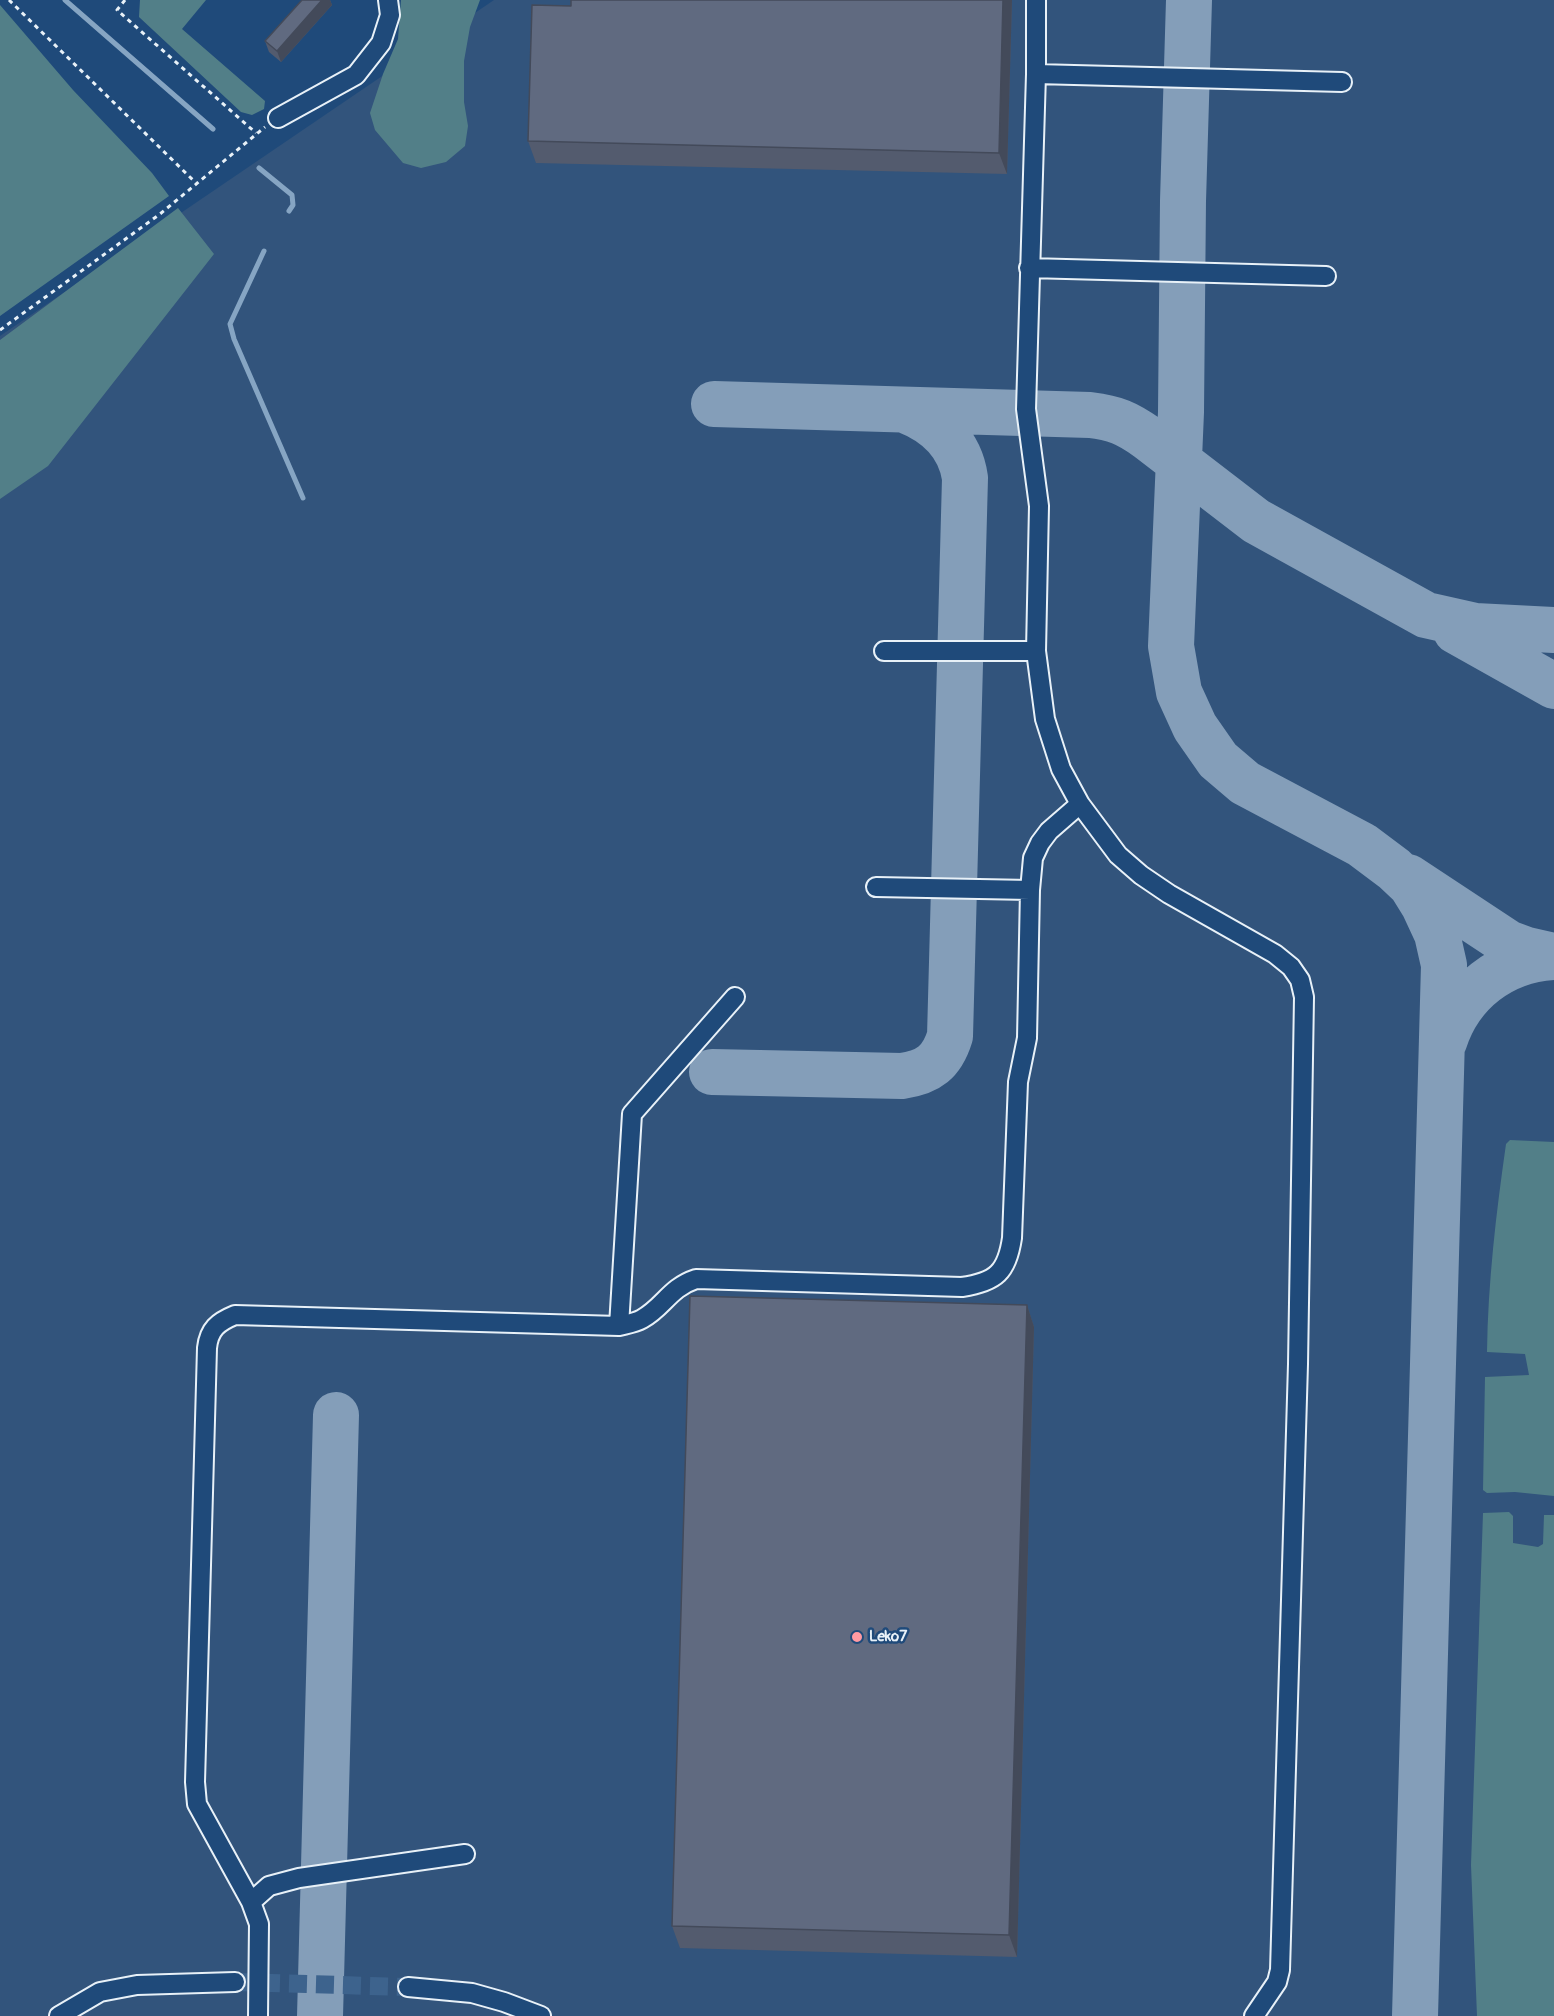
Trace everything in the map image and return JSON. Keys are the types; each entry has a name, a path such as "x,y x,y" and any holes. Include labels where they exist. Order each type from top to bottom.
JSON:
{"lane":[{"path":"278,118 357,75 381,43 390,15 388,0"},
{"path":"1036,0 1036,74 1026,409 1039,506 1036,651 1045,719 1061,769 1080,804 1118,855 1141,875 1169,894 1275,954 1292,967 1300,980 1304,997 1298,1364 1280,1970 1277,1982 1254,2016"},
{"path":"1036,74 1342,82"},
{"path":"1029,268 1326,276"},
{"path":"884,651 1036,651"},
{"path":"258,2016 259,1924 251,1902 204,1820 197,1804 195,1782 207,1348 208,1337 213,1329 222,1320 235,1315 619,1326 644,1318 683,1283 696,1279 962,1287 981,1284 991,1279 1004,1268 1010,1256 1012,1238 1018,1082 1027,1038 1030,890 1033,858 1049,831 1080,804"},
{"path":"876,887 1030,890"},
{"path":"619,1326 629,1133 632,1114 735,997"},
{"path":"251,1902 269,1886 299,1878 465,1854"},
{"path":"59,2016 100,1992 137,1985 235,1982"},
{"path":"408,1987 472,1993 541,2016"}],"path":[{"path":"9,0 196,183"},
{"path":"125,0 117,10 256,133"},
{"path":"0,330 160,214 256,133 278,118"}],"shaded area":[{"path":"494,0 1554,0 1554,2016 0,2016 0,336"}],"green space":[{"path":"140,0 206,0 182,29 265,101 264,109 252,115 241,112 139,17"},
{"path":"401,0 480,0 470,27 464,61 464,102 468,126 465,146 446,162 421,168 403,163 375,130 370,113 398,39"},
{"path":"0,5 73,90 152,173 169,196 0,316"},
{"path":"178,208 214,254 48,466 0,499 0,340"},
{"path":"1510,1140 1554,1142 1554,1496 1515,1492 1487,1493 1483,1490 1485,1377 1529,1375 1525,1354 1487,1352 1496,1222 1506,1144"},
{"path":"1509,1512 1513,1516 1513,1543 1538,1547 1543,1544 1544,1515 1554,1515 1554,2016 1477,2016 1471,1865 1483,1513"}],"building":[{"path":"302,0 322,0 277,51 265,41"},
{"path":"571,0 1003,0 999,153 528,141 532,5 571,6"},
{"name":"Leko7","path":"690,1296 1027,1305 1009,1935 672,1926"}],"waterway":[{"path":"65,0 213,129"},
{"path":"259,168 292,195 293,205 289,211"},
{"path":"264,251 230,324 234,339 303,498"}],"taxiway":[{"path":"1189,0 1183,201 1181,412 1171,646 1179,692 1195,727 1218,760 1245,783 1362,845 1411,885 1437,934 1444,965 1415,2016"},
{"path":"714,404 1090,415 1107,418 1127,425 1148,438 1256,521 1426,615 1475,626 1554,630"},
{"path":"712,1072 902,1076 920,1072 933,1064 943,1053 950,1036 965,478 958,454 945,435 927,421 905,410"},
{"path":"1456,631 1554,686"},
{"path":"1408,877 1508,943 1554,956"},
{"path":"1444,1042 1461,1008 1486,982 1517,965 1535,959 1554,957"},
{"path":"320,2016 336,1415"}],"tunnel":[{"path":"235,1982 408,1987"}],"place":[{"name":"Leko7","path":"857,1637"}]}
